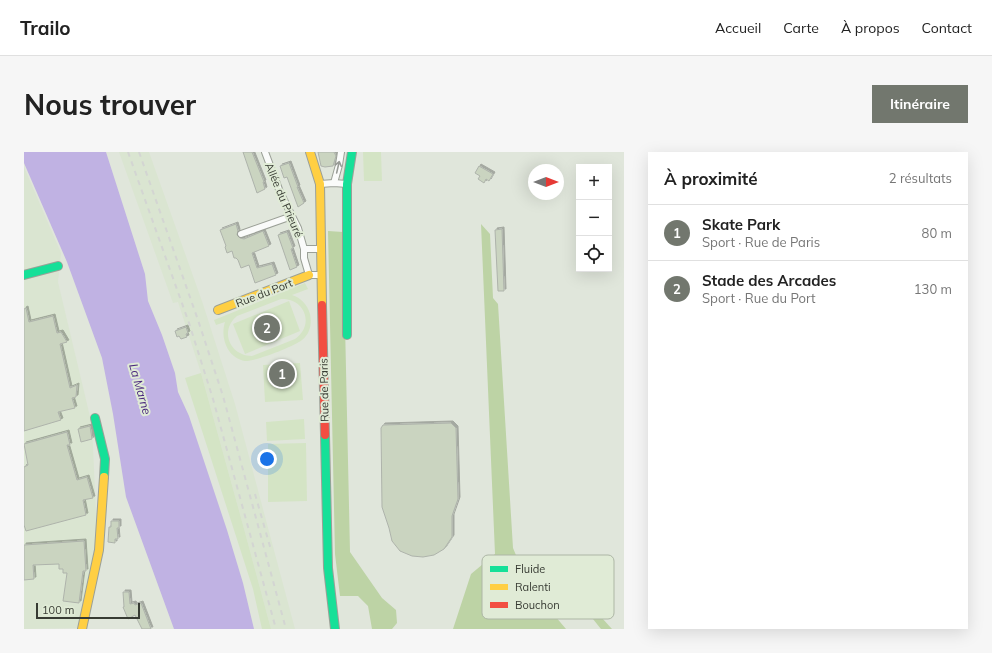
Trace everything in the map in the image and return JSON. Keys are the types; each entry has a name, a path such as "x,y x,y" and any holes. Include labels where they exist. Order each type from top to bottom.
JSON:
{"street":[{"name":"Allée du Prieuré","path":"264,152 280,192 298,228 309,276"},
{"name":"Rue de Paris","path":"310,152 320,184 328,568 336,629"},
{"path":"334,183 341,152"},
{"path":"347,335 347,184 352,152"},
{"path":"320,184 347,184"},
{"path":"241,234 292,216"},
{"path":"304,249 321,249"},
{"path":"24,275 58,266"},
{"path":"309,276 321,275"},
{"name":"Rue du Port","path":"218,310 309,276"},
{"path":"82,629 100,542 105,459 95,418"}],"shaded area":[{"path":"119,152 149,152 203,304 235,404 295,629 271,629 201,373 178,302 173,303"},
{"path":"363,152 381,152 382,181 364,181"},
{"path":"24,167 61,253 58,282 92,425 97,535 79,628 24,629"},
{"path":"305,283 308,289 292,295 303,302 309,310 311,318 309,332 305,338 283,350 250,361 239,359 229,351 223,334 225,322 216,325 214,320","holes":["281,299 296,303 301,308 306,320 305,327 295,339 252,356 244,355 233,347 228,335 232,322 237,316"]},
{"path":"289,301 300,331 245,354 233,324"},
{"path":"300,363 303,400 265,402 263,365"},
{"path":"201,373 271,629 262,629 253,589 185,378"},
{"path":"304,419 305,439 267,441 266,422"},
{"path":"306,443 307,501 268,502 268,444"}],"green space":[{"path":"481,224 490,234 493,298 498,304 513,548 516,555 494,555 495,554"},
{"path":"328,231 343,232 350,552 382,598 396,610 397,623 392,629 372,629 368,606 358,596 340,596 335,554"},
{"path":"482,565 482,619 558,619 566,629 453,629 471,574"},
{"path":"593,619 603,619 612,629 601,629"}],"water":[{"name":"La Marne","path":"24,152 106,152 145,274 148,301 162,335 175,373 178,392 189,416 227,530 243,583 254,629 174,629 126,497 113,414 102,358 67,262 24,163"}],"building":[{"path":"243,152 252,152 264,182 265,189 257,193"},
{"path":"318,152 334,152 336,156 333,166 321,166"},
{"path":"289,163 304,203 298,207 287,177 284,178 280,166"},
{"path":"479,166 493,174 489,181 486,179 484,183 478,179 480,176 475,173"},
{"path":"236,224 238,231 237,235 240,238 244,239 263,231 269,246 252,253 257,268 272,264 276,275 255,283 249,265 241,268 238,260 234,258 232,251 227,253 220,230"},
{"path":"502,229 504,291 498,291 495,230"},
{"path":"287,232 293,248 291,249 297,267 290,270 278,235"},
{"path":"26,308 29,322 53,316 57,333 61,332 67,342 60,344 70,388 77,385 76,397 72,398 75,408 58,412 61,420 24,431 24,309"},
{"path":"186,327 188,333 186,334 187,337 181,339 179,336 177,337 175,331"},
{"path":"451,423 456,428 458,499 452,516 452,537 444,549 434,555 423,557 412,556 400,551 392,541 382,507 381,428 383,425"},
{"path":"90,426 92,439 81,442 78,429"},
{"path":"67,432 70,445 67,445 77,480 87,477 93,498 83,500 86,515 26,531 24,525 24,467 28,465 24,444"},
{"path":"111,521 119,521 119,528 117,528 118,539 115,539 115,543 108,542"},
{"path":"84,541 86,571 83,571 79,603 63,601 67,573 63,573 63,569 59,569 59,564 33,565 34,579 24,580 24,545"},
{"path":"123,592 129,592 130,604 134,603 135,605 141,603 151,629 142,629 135,615 128,619 123,607"}],"railway":[{"path":"128,152 189,323 213,399 276,629"},
{"path":"139,152 223,396 286,629"},
{"path":"255,494 271,550"}],"traffic: fast":[{"path":"347,335 347,184 352,152"},
{"path":"24,275 58,266"},
{"path":"95,418 105,459 104,477"},
{"path":"325,435 328,568 335,629"}],"traffic: slow":[{"path":"310,152 320,184 322,305"},
{"path":"218,310 309,275"},
{"path":"82,629 99,550 104,477"}],"traffic: jam":[{"path":"322,305 325,435"}],"place":[{"name":"Stade des Arcades","path":"267,328"},
{"name":"Skate Park","path":"282,374"}]}
